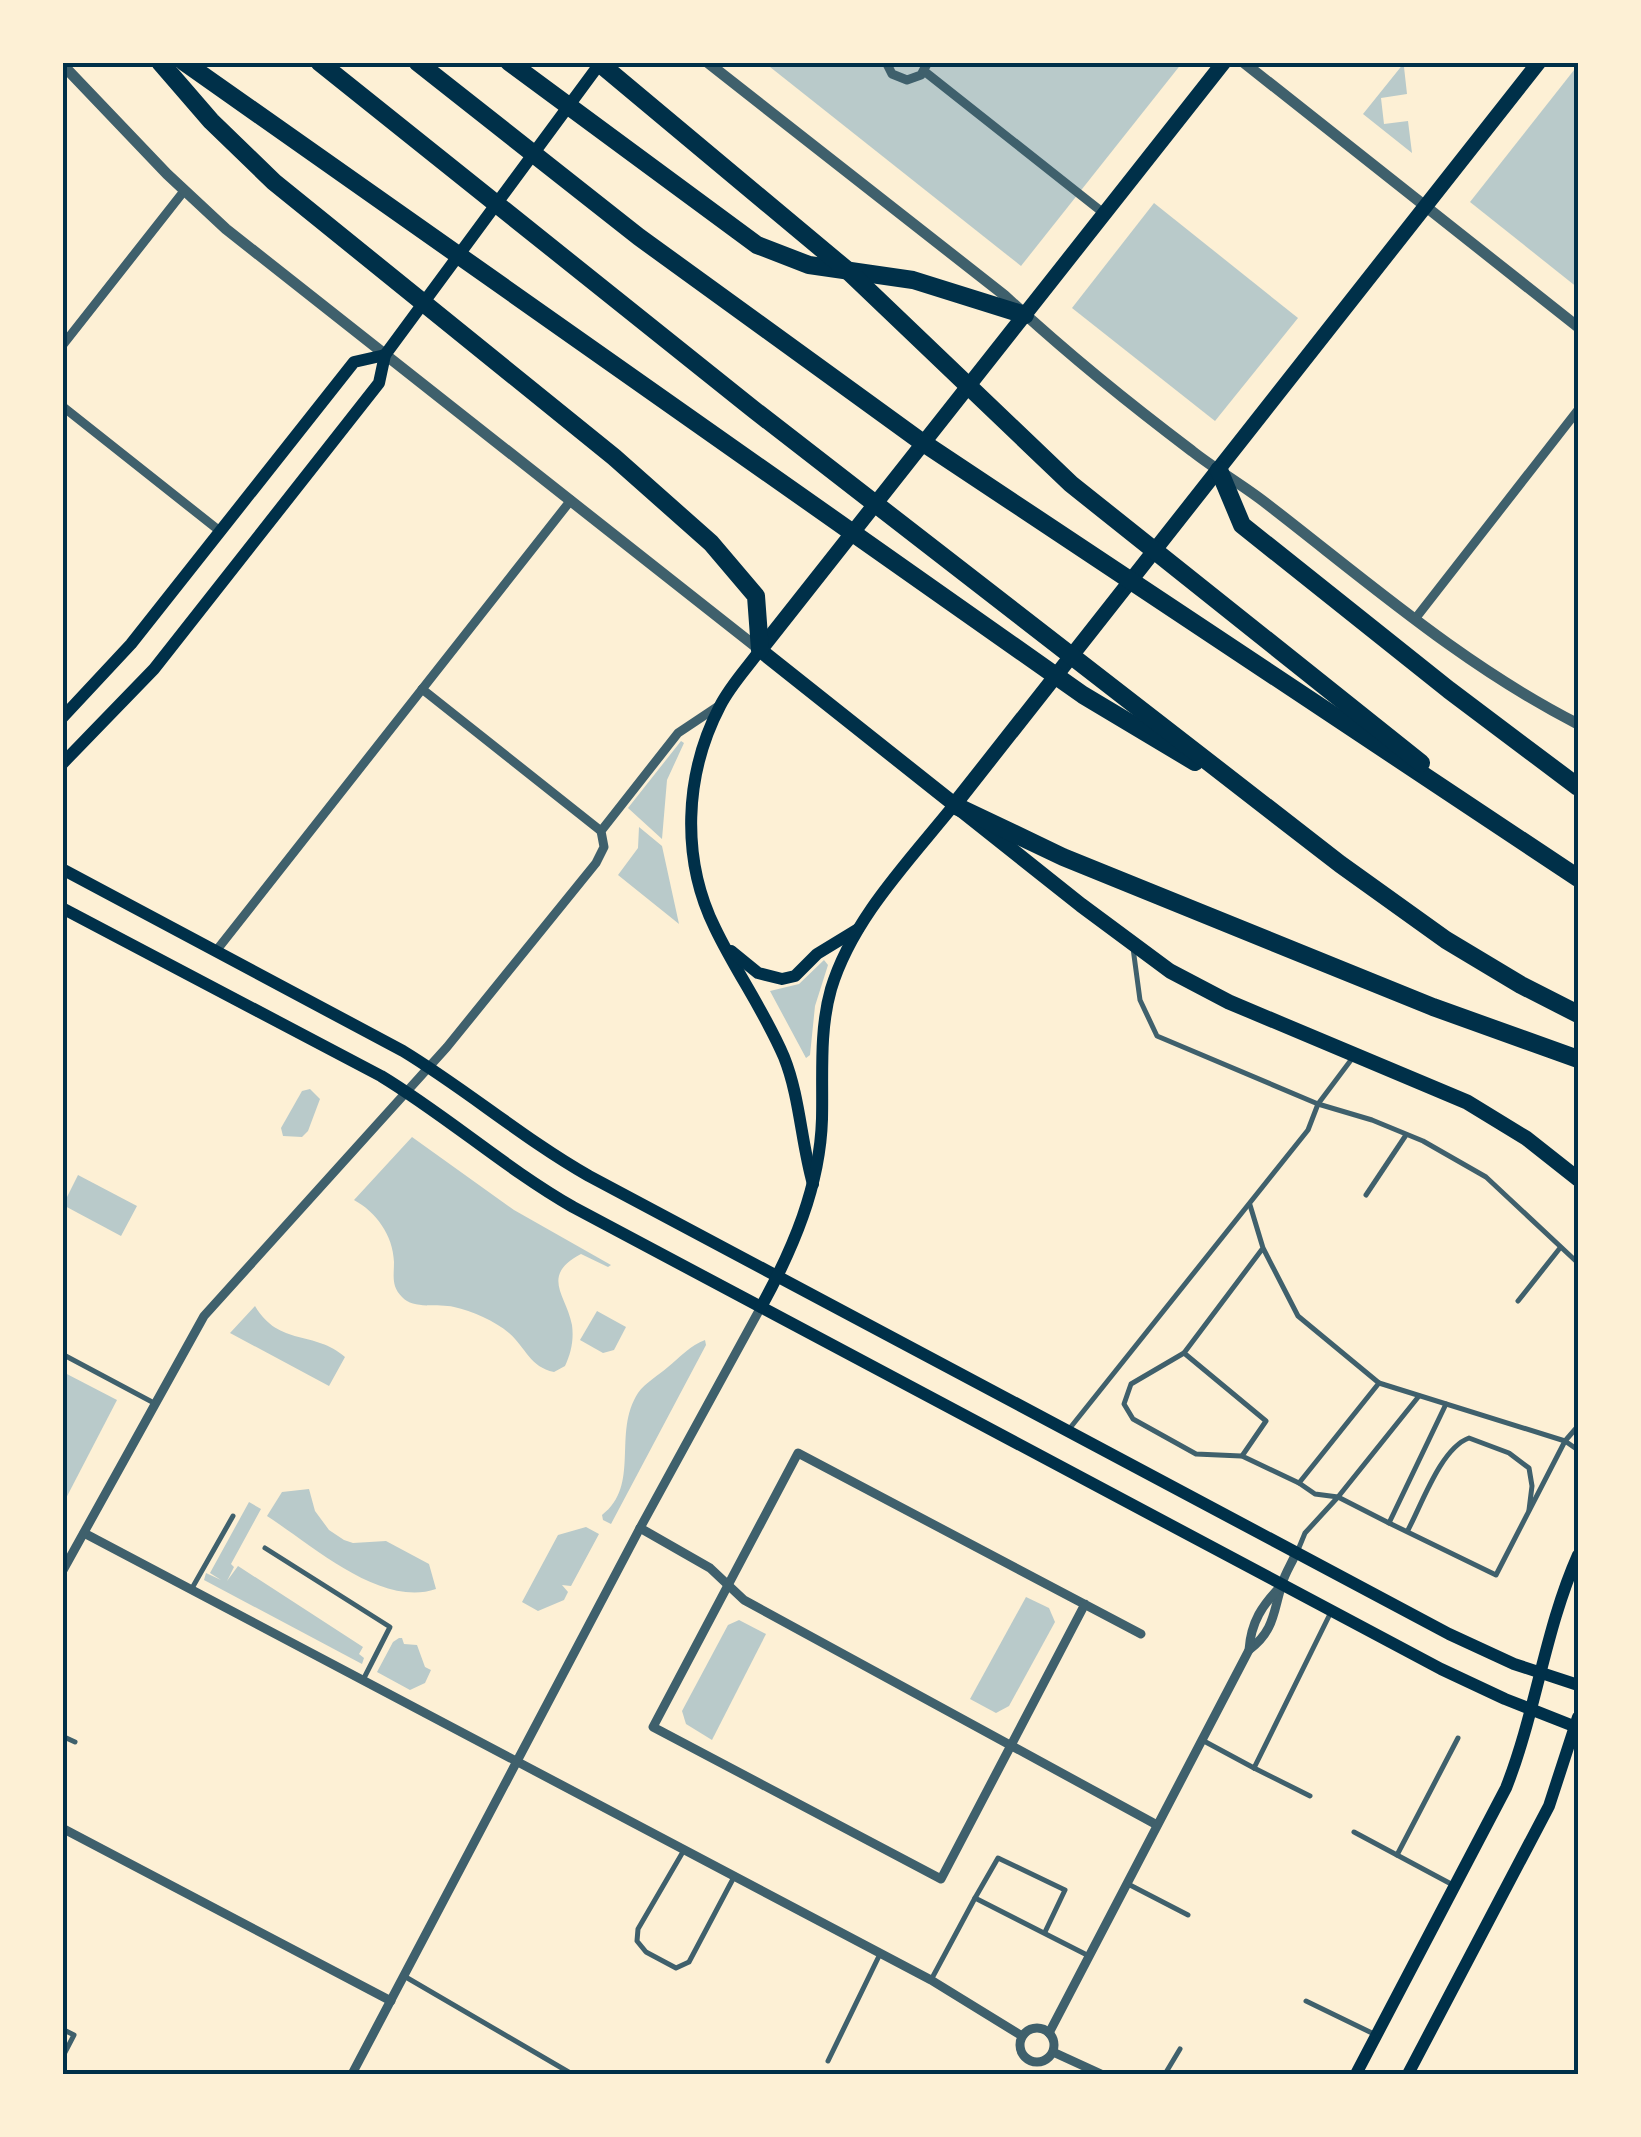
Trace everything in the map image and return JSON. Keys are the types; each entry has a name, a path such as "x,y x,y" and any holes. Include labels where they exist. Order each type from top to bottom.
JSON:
{"highway":[{"path":"160,62 210,122 282,190 614,457 711,543 756,596 760,650"},
{"path":"184,62 1094,703 1237,784"},
{"path":"319,62 711,376 1363,881 1446,940 1578,1014"},
{"path":"418,62 639,237 919,440 1578,878"},
{"path":"509,62 736,232 769,250 809,265 914,280 1025,315"},
{"path":"599,62 848,270 1052,468 1205,594 1391,737 1470,807"},
{"path":"1219,470 1242,525 1578,787"},
{"path":"954,805 1062,857 1433,1008 1578,1059"}],"main road":[{"path":"62,764 154,669 379,383 385,355 599,62"},
{"path":"812,1184 786,1062 700,892 691,849 693,794 720,705 1224,62"},
{"path":"762,1307 778,1276 812,1184 822,1122 825,1016 832,987 858,929 1539,62"},
{"path":"63,717 131,644 354,362 385,355"},
{"path":"760,650 1133,945 1179,976 1229,1002 1477,1107 1526,1138 1578,1179"},
{"path":"62,869 429,1067 560,1160 1480,1650 1578,1686"},
{"path":"62,908 406,1092 543,1190 1454,1676 1533,1710 1578,1724 1532,1840 1408,2074"},
{"path":"725,947 758,973 782,980 795,976 816,954 858,929"},
{"path":"1356,2074 1506,1788 1578,1555"}],"street":[{"path":"708,62 1219,470 1263,500 1414,620 1499,681 1578,724"},
{"path":"886,62 889,70 901,79 912,80 926,67 1106,215"},
{"path":"1243,62 1578,327"},
{"path":"62,64 184,191 234,236 760,650"},
{"path":"62,346 184,191"},
{"path":"62,406 221,532"},
{"path":"1414,620 1578,410"},
{"path":"216,951 571,500"},
{"path":"62,1572 204,1316 429,1067 596,863 604,847 601,830 422,689"},
{"path":"601,830 678,733 720,705"},
{"path":"352,2074 640,1528 762,1307"},
{"path":"1085,1604 940,1879 653,1727 798,1452 1085,1604 1141,1634"},
{"path":"640,1528 710,1568 744,1600 1157,1825"},
{"path":"84,1532 931,1980 1022,2036"},
{"path":"1049,2032 1249,1650 1250,1630 1264,1603 1282,1585 1296,1553"},
{"path":"62,1828 391,2001"},
{"path":"1035,2028 1049,2032 1053,2052 1045,2060 1034,2062 1021,2052 1022,2036 1035,2028"},
{"path":"1053,2052 1100,2074"},
{"path":"1027,2074 1034,2062"}],"lane":[{"path":"1133,945 1140,1000 1157,1036 1318,1104 1372,1120 1486,1177 1578,1264"},
{"path":"1068,1431 1308,1130 1318,1104 1356,1054"},
{"path":"1366,1195 1406,1135"},
{"path":"1250,1205 1263,1248 1298,1316 1379,1383 1565,1441 1578,1450"},
{"path":"1263,1248 1184,1353 1132,1384 1124,1404 1133,1419 1196,1454 1242,1456 1299,1482 1315,1494 1338,1497 1496,1575 1565,1441 1578,1426"},
{"path":"1518,1301 1560,1248"},
{"path":"1184,1353 1266,1421 1242,1456"},
{"path":"62,1354 154,1403"},
{"path":"1299,1482 1379,1383"},
{"path":"1296,1553 1305,1533 1419,1396"},
{"path":"1389,1522 1446,1404"},
{"path":"1408,1531 1448,1453 1458,1442 1469,1438 1509,1453 1529,1468 1532,1486 1528,1513"},
{"path":"191,1590 233,1516"},
{"path":"265,1548 390,1627 362,1680"},
{"path":"1254,1768 1332,1611"},
{"path":"62,1736 75,1742"},
{"path":"1397,1854 1458,1738"},
{"path":"1202,1740 1310,1796"},
{"path":"1354,1832 1456,1886"},
{"path":"684,1850 638,1929 637,1941 646,1952 676,1968 689,1962 734,1876"},
{"path":"931,1980 998,1858 1065,1890 1045,1932"},
{"path":"1128,1884 1188,1916"},
{"path":"975,1898 1089,1956"},
{"path":"828,2061 880,1954"},
{"path":"404,1976 572,2074"},
{"path":"1306,2001 1377,2035"},
{"path":"62,2029 74,2035 62,2058"},
{"path":"1166,2074 1180,2048"}],"shaded area":[{"path":"765,63 1182,63 1021,266"},
{"path":"1404,63 1426,64 1404,67 1407,94 1381,98 1384,124 1408,121 1412,153 1363,114"},
{"path":"1578,65 1578,288 1470,202"},
{"path":"1154,203 1298,318 1215,421 1072,308"},
{"path":"681,741 684,743 667,780 662,839 628,808"},
{"path":"639,827 662,846 679,924 618,875 638,848"},
{"path":"824,960 828,965 815,1006 810,1055 806,1058 770,991 799,984"},
{"path":"310,1089 320,1099 308,1131 302,1137 283,1136 281,1128 302,1091"},
{"path":"412,1137 514,1210 611,1265 581,1254 561,1270 559,1286 573,1331 565,1366 554,1372 539,1366 509,1333 483,1317 454,1307 420,1305 398,1293 387,1234 376,1218 354,1200"},
{"path":"78,1175 137,1206 121,1236 63,1205"},
{"path":"255,1306 275,1327 322,1343 345,1357 329,1386 230,1333"},
{"path":"597,1311 626,1327 614,1350 603,1353 580,1340"},
{"path":"705,1340 706,1345 611,1524 603,1520 602,1515 614,1503 620,1489 627,1425 638,1393"},
{"path":"63,1372 117,1400 63,1504"},
{"path":"309,1489 315,1511 329,1530 353,1543 386,1541 429,1564 436,1589 415,1593 370,1582 267,1516 282,1492"},
{"path":"249,1502 261,1509 231,1564 234,1567 227,1581 238,1566 363,1647 359,1654 364,1658 362,1664 204,1580 206,1573 221,1580 210,1573"},
{"path":"586,1527 599,1534 571,1586 562,1585 568,1592 564,1600 538,1611 522,1602 558,1535"},
{"path":"1026,1597 1049,1608 1055,1622 1009,1706 996,1713 970,1699"},
{"path":"739,1620 766,1634 712,1740 686,1724 682,1711 728,1625"},
{"path":"399,1638 404,1644 417,1645 425,1667 431,1670 425,1683 410,1690 377,1672"}]}
